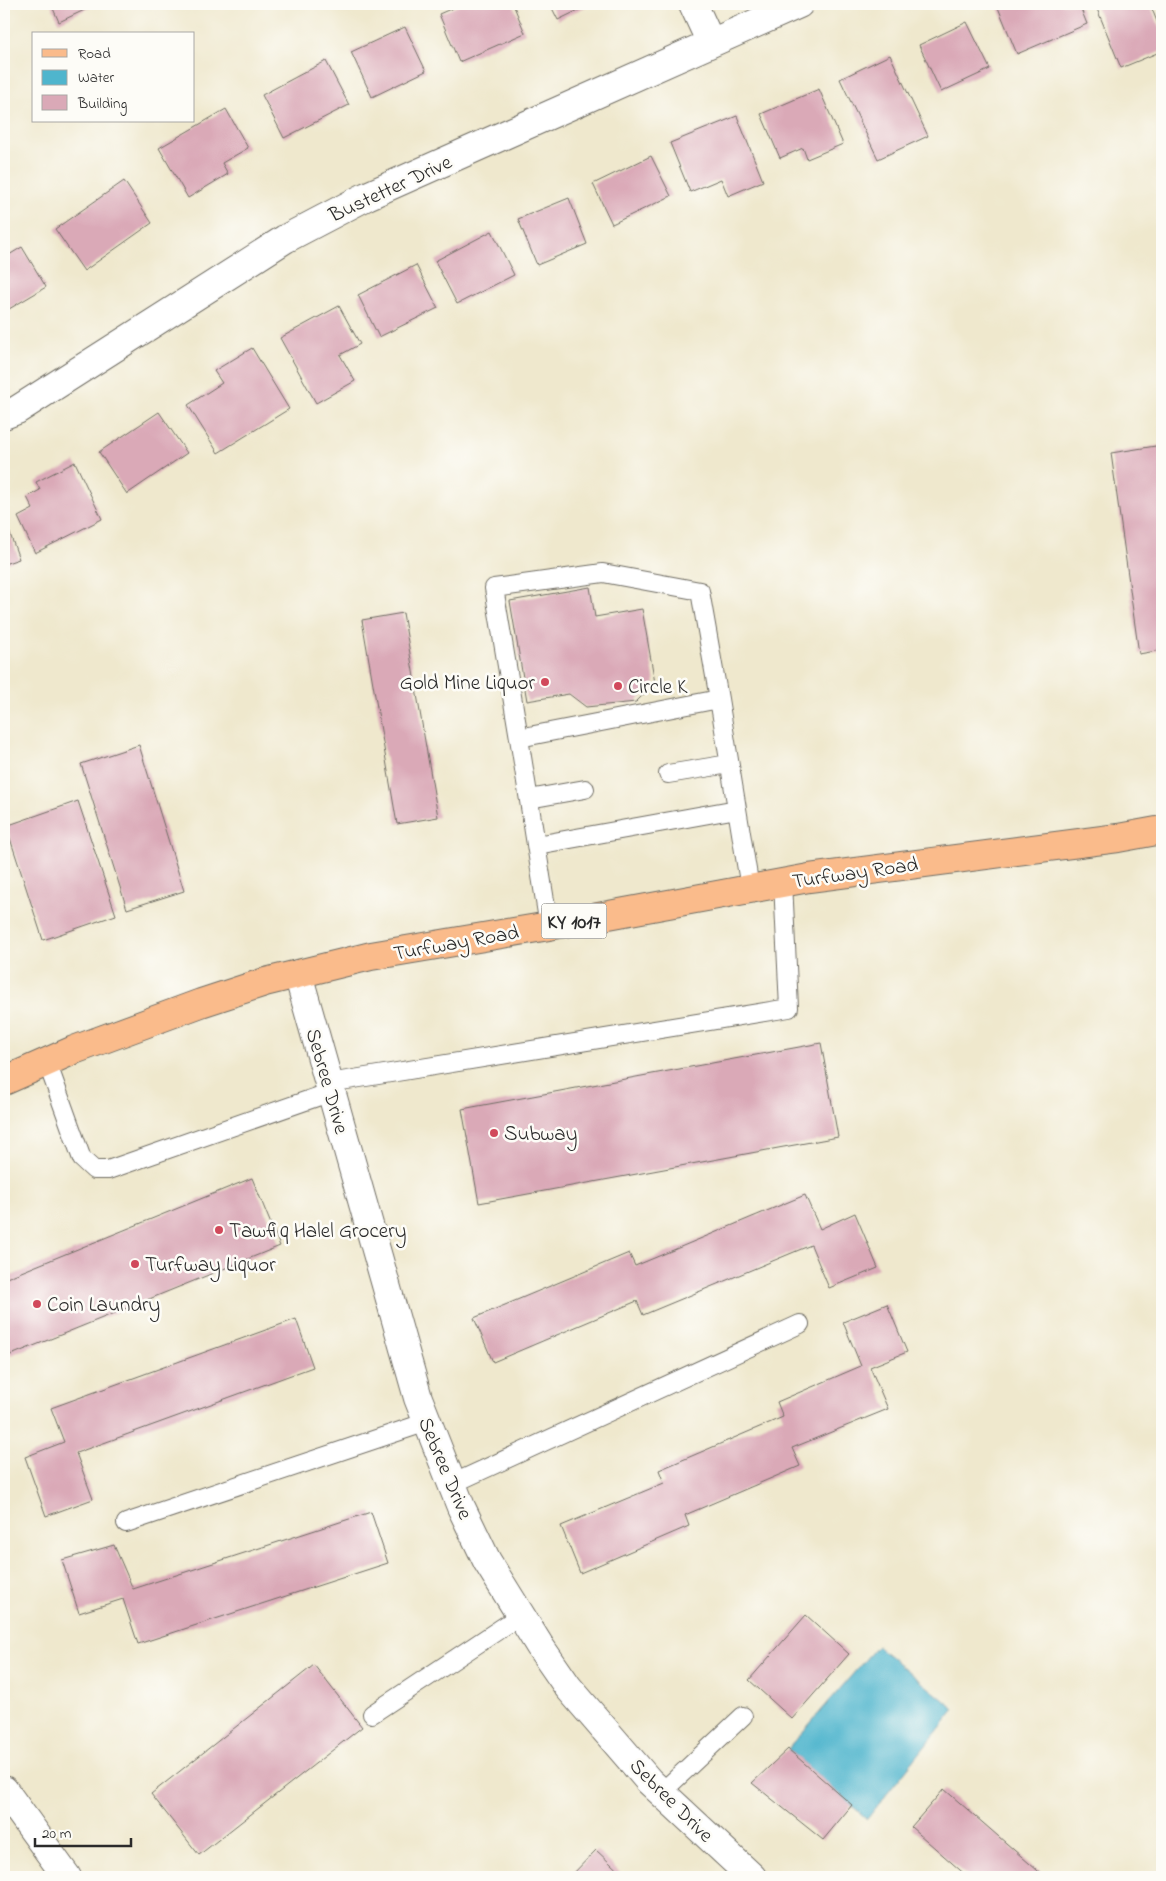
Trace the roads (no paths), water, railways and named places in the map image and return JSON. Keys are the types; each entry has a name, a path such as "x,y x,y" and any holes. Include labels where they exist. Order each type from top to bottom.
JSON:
{"main road":[{"name":"Turfway Road","path":"4,1081 47,1062 201,1003 298,974 371,956 549,926 783,882 1162,833"}],"street":[{"path":"693,4 710,42"},
{"name":"Bustetter Drive","path":"4,415 17,410 285,239 358,200 799,4"},
{"name":"Sebree Drive","path":"298,974 415,1389 452,1484 487,1561 541,1648 568,1687 662,1792 752,1877"},
{"path":"4,1790 67,1877"}],"lane":[{"path":"549,926 530,799 494,588 603,573 700,591 750,888"},
{"path":"519,738 719,699"},
{"path":"668,774 730,764"},
{"path":"530,799 584,789"},
{"path":"536,845 737,809"},
{"path":"47,1062 82,1159 94,1170 108,1170 330,1087 789,1008 783,882"},
{"path":"452,1484 800,1324"},
{"path":"126,1523 427,1422"},
{"path":"372,1714 521,1615"},
{"path":"662,1792 743,1716"}],"water":[{"path":"877,1646 955,1709 867,1819 788,1749"}],"place":[{"name":"Gold Mine Liquor","path":"545,682"},
{"name":"Circle K","path":"618,686"},
{"name":"Subway","path":"494,1133"},
{"name":"Tawfiq Halel Grocery","path":"219,1230"},
{"name":"Turfway Liquor","path":"135,1264"},
{"name":"Coin Laundry","path":"37,1304"}]}
